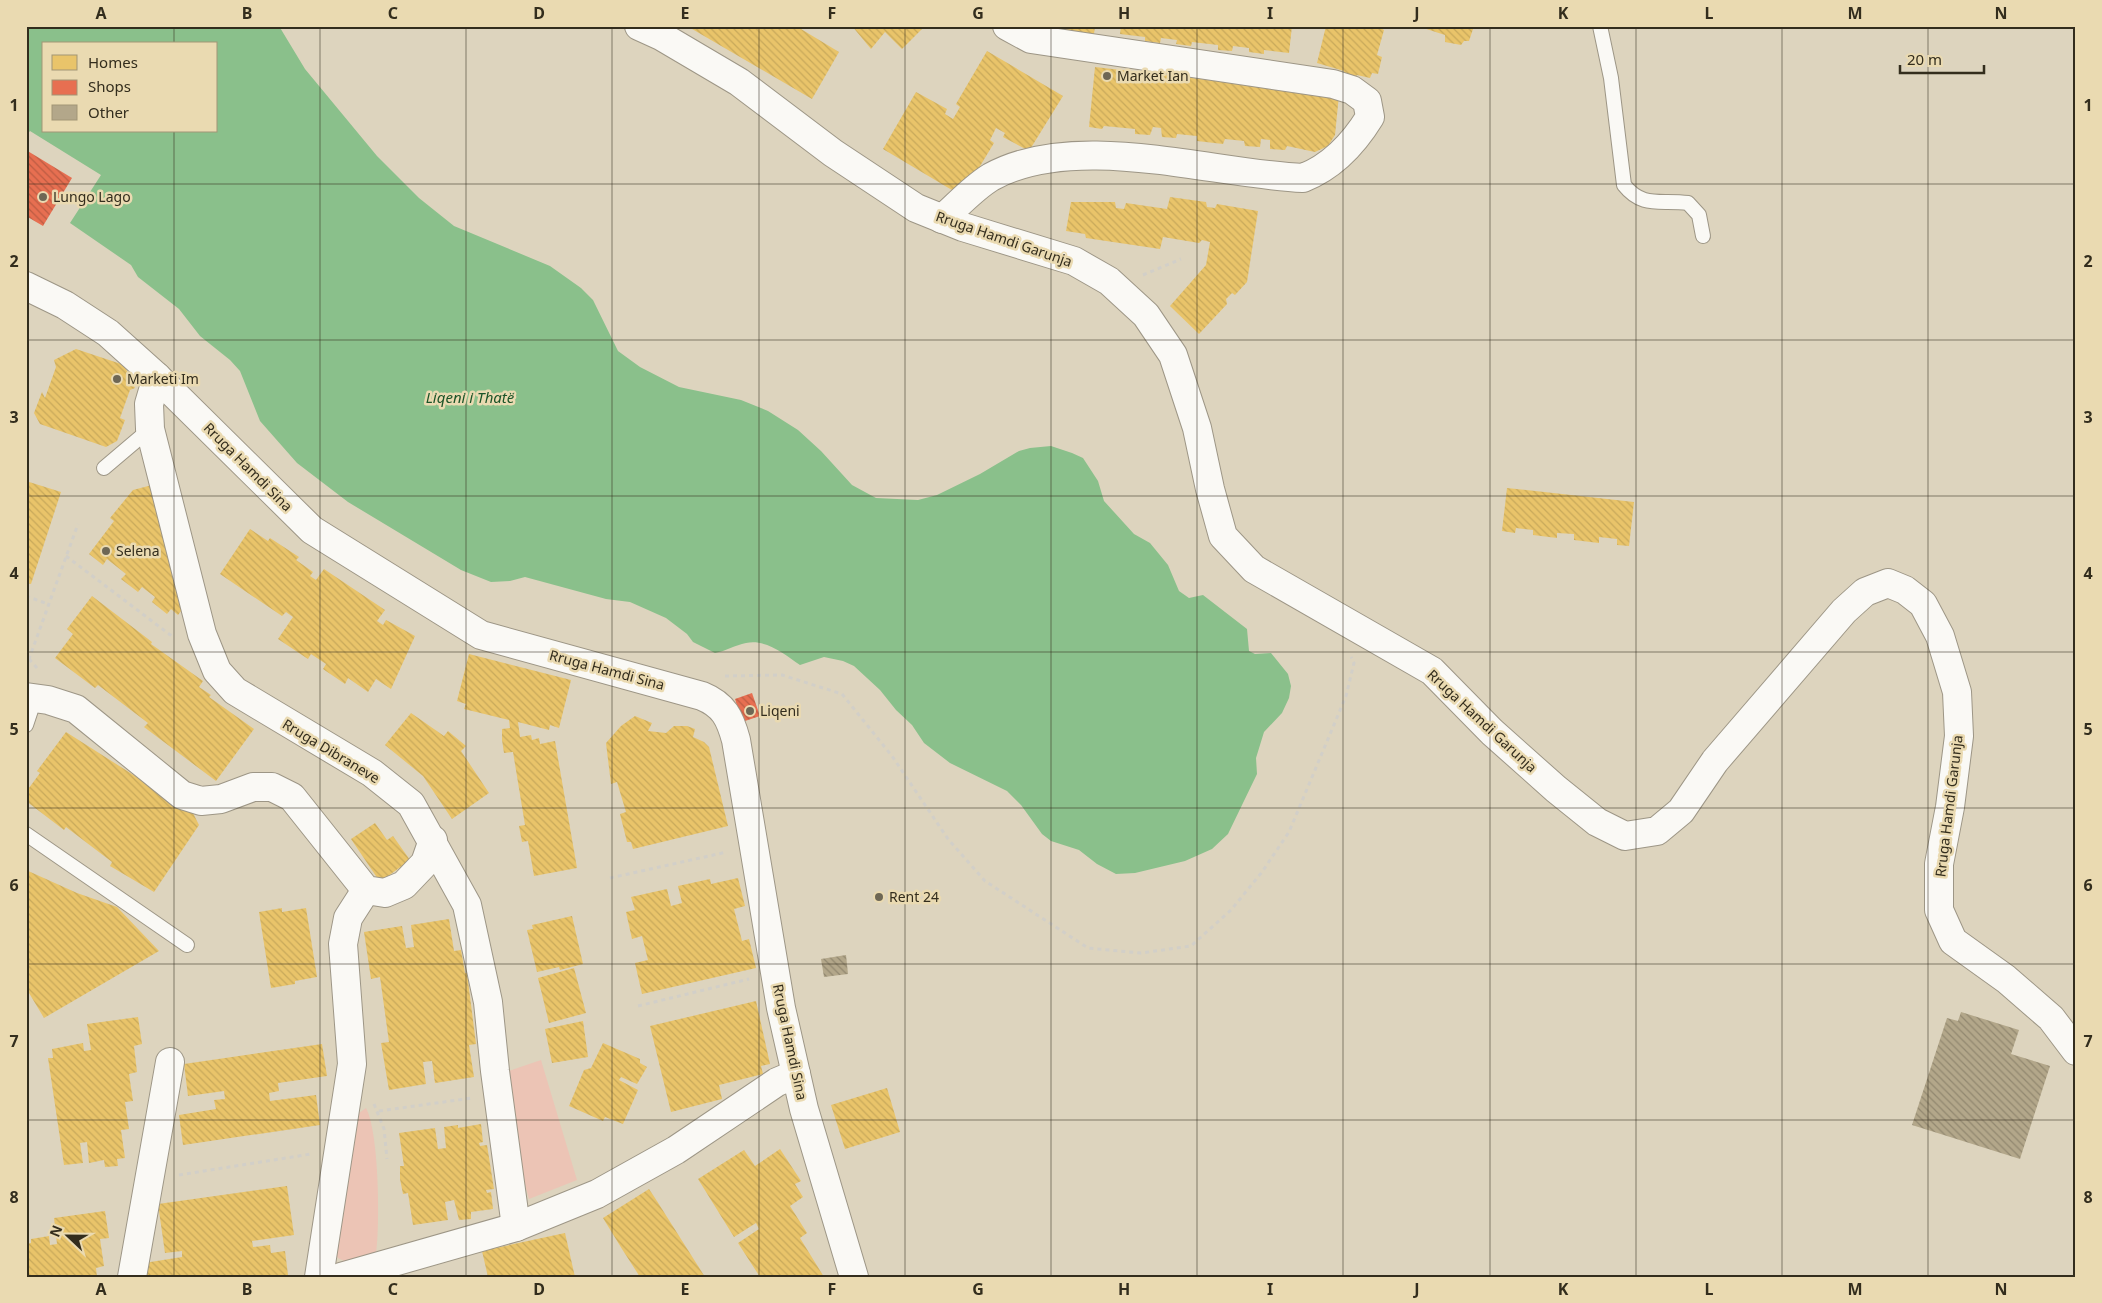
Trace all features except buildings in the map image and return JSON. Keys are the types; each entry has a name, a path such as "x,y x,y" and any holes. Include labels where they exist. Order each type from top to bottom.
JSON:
{"street":[{"name":"Rruga Hamdi Garunja","path":"639,26 661,36 739,82 832,154 916,208 942,219 1074,262 1109,281 1146,315 1173,355 1197,428 1210,489 1224,536 1254,568 1432,671 1492,732 1556,789 1597,822 1625,836 1657,831 1681,811 1715,762 1825,632 1865,592 1888,583 1904,590 1922,604 1940,636 1958,692 1959,736 1950,807 1939,864 1939,910 1953,941 2006,979 2052,1018 2076,1051"},
{"path":"942,219 990,178 1018,165 1062,158 1118,156 1303,178 1319,171 1337,156 1360,134 1370,117 1368,101 1352,90 1332,84 1031,39 1007,26"},
{"name":"Rruga Hamdi Sina","path":"26,286 65,305 108,333 157,377 312,530 481,635 702,696 716,702 730,718 736,740 781,1008 804,1109 854,1277"},
{"name":"Rruga Dibraneve","path":"157,377 148,404 150,429 202,634 217,671 235,691 372,773 411,804 433,840 467,905 488,1002 495,1071 516,1227"},
{"path":"30,697 76,709 182,795 201,800 221,799 253,787 272,787 292,797 366,890 385,892 404,885 425,863 433,840"},
{"path":"319,1277 352,1064 343,944 348,918 366,890"},
{"path":"132,1277 170,1062"},
{"path":"341,1277 516,1227 597,1194 676,1150 777,1082 796,1074"}],"lane":[{"path":"1600,26 1611,78 1624,184 1632,195 1644,202 1688,203 1699,215 1703,236"},
{"path":"104,468 150,429"},
{"path":"26,725 30,697"},
{"path":"26,834 187,945"}],"path":[{"path":"1142,276 1181,259"},
{"path":"26,667 78,524"},
{"path":"66,556 180,642"},
{"path":"26,596 48,604"},
{"path":"724,676 782,676 842,694 892,756 948,839 985,881 1088,948 1141,953 1191,946 1230,910 1262,872 1289,832 1343,704 1354,663 1350,656"},
{"path":"610,878 753,847"},
{"path":"638,1006 746,980"},
{"path":"378,1111 474,1098"},
{"path":"149,1180 340,1149"}],"shaded area":[{"path":"541,1060 577,1180 529,1199 514,1146 503,1073"},
{"path":"366,1108 374,1137 376,1157 378,1221 376,1253 348,1263 338,1258 332,1248 355,1116"}],"water":[{"name":"Liqeni i Thatë","path":"26,26 279,26 305,69 377,156 419,198 454,226 550,266 581,288 593,300 618,351 640,367 679,387 741,400 768,411 798,430 821,451 852,485 876,498 918,500 937,495 980,474 1019,451 1030,448 1051,446 1083,458 1098,481 1104,501 1134,534 1150,543 1168,565 1179,591 1189,598 1203,595 1247,629 1249,651 1255,654 1271,653 1288,674 1291,686 1289,698 1282,713 1264,732 1256,758 1257,774 1228,834 1212,849 1185,861 1135,873 1116,874 1097,864 1079,850 1051,841 1042,834 1021,805 1007,791 950,763 924,743 912,725 896,710 880,690 854,666 843,661 824,657 800,665 775,648 754,642 715,653 693,642 687,634 666,618 630,602 606,599 525,577 510,581 491,582 461,570 348,502 297,463 260,421 240,371 230,360 200,336 179,309 138,277 131,265 70,223 101,175 30,131 26,136"}],"place":[{"name":"Market Ian","path":"1107,76"},
{"name":"Lungo Lago","path":"43,197"},
{"name":"Marketi Im","path":"117,379"},
{"name":"Selena","path":"106,551"},
{"name":"Liqeni","path":"750,711"},
{"name":"Rent 24","path":"879,897"}]}
